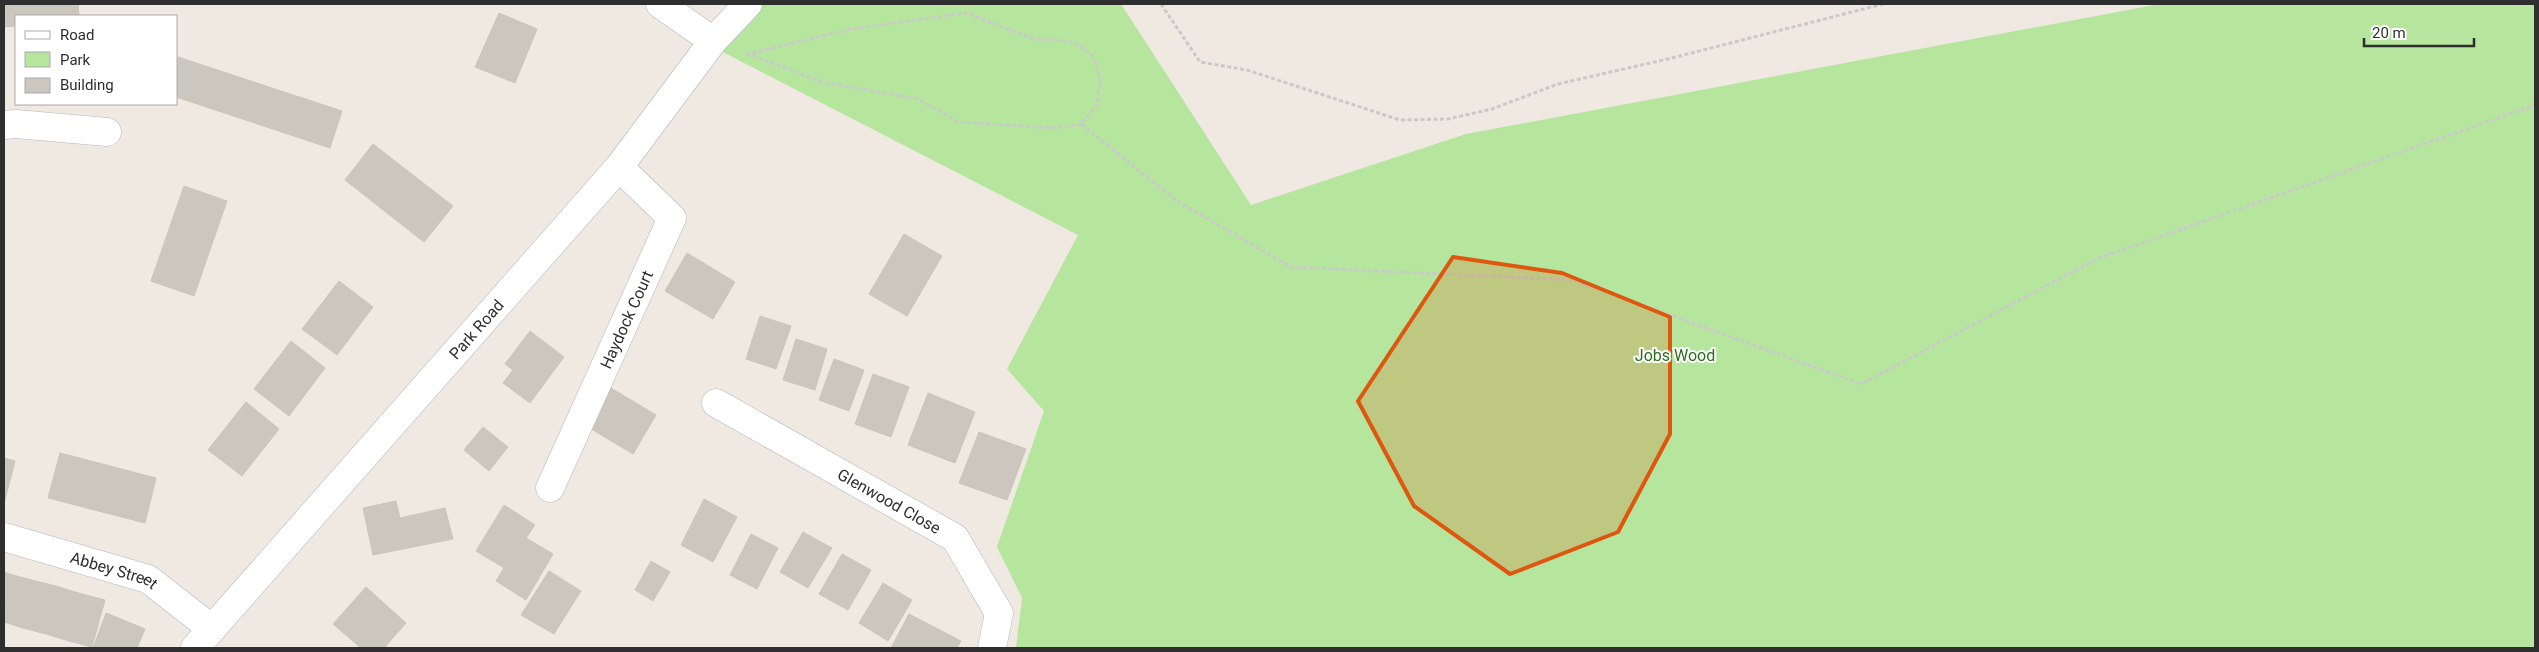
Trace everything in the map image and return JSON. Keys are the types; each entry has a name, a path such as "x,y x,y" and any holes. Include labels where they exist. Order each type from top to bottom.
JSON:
{"street":[{"path":"660,4 713,41"},
{"name":"Park Road","path":"204,639 619,168 713,41 748,4"},
{"path":"4,125 16,124 107,132"},
{"name":"Haydock Court","path":"550,488 672,218 619,168"},
{"name":"Glenwood Close","path":"716,403 955,538 999,613 992,648"},
{"name":"Abbey Street","path":"4,536 148,579 204,639"}],"path":[{"path":"1161,4 1200,62 1248,70 1400,120 1448,119 1483,111 1558,84 1672,58 1883,4"},
{"path":"713,41 822,82 918,99 958,122 1056,128 1081,124 1097,105 1100,80 1094,57 1076,43 1034,39 966,13 851,29 748,54"},
{"path":"1081,124 1177,201 1291,267 1574,280 1861,384 2099,258 2535,105"}],"highlighted area":[{"path":"1453,257 1562,273 1670,317 1670,434 1618,532 1510,574 1414,506 1358,401"}],"green space":[{"name":"Jobs Wood","path":"759,4 1121,4 1251,205 1466,134 2160,4 2535,4 2535,648 1016,648 1022,598 997,547 1044,411 1007,369 1078,235 713,47"}],"building":[{"path":"4,4 78,4 79,15 15,15 15,26 4,27"},
{"path":"499,13 537,29 515,83 475,67"},
{"path":"178,57 342,111 330,148 178,98"},
{"path":"373,144 453,206 424,242 345,180"},
{"path":"184,186 227,201 194,296 151,281"},
{"path":"904,234 942,256 907,316 869,294"},
{"path":"687,253 735,282 713,319 665,291"},
{"path":"339,281 373,307 337,355 302,329"},
{"path":"760,316 791,326 776,369 746,359"},
{"path":"530,331 564,357 530,403 503,383 513,370 505,364"},
{"path":"796,339 827,349 815,390 783,380"},
{"path":"291,341 325,368 289,416 254,389"},
{"path":"834,359 864,370 849,411 819,400"},
{"path":"873,374 909,387 891,437 855,424"},
{"path":"611,388 656,415 633,454 588,427"},
{"path":"928,393 975,412 955,463 908,445"},
{"path":"246,402 279,429 242,476 208,450"},
{"path":"483,427 508,447 489,471 464,450"},
{"path":"979,432 1026,449 1007,500 959,483"},
{"path":"60,453 156,478 145,523 48,498"},
{"path":"4,458 15,461 4,504"},
{"path":"704,499 737,517 713,562 681,545"},
{"path":"396,501 400,518 445,508 453,539 373,555 363,508"},
{"path":"504,505 535,525 526,538 553,554 526,600 496,581 504,568 476,551"},
{"path":"803,532 832,548 808,588 780,572"},
{"path":"751,534 778,548 757,589 730,575"},
{"path":"842,554 871,570 848,610 819,594"},
{"path":"651,561 670,572 653,601 635,590"},
{"path":"549,571 581,591 554,634 521,615"},
{"path":"4,572 13,575 4,610"},
{"path":"13,575 36,581 23,628 4,622 4,610"},
{"path":"36,581 59,587 46,634 23,628"},
{"path":"883,583 912,600 888,641 859,623"},
{"path":"59,587 82,594 69,641 46,634"},
{"path":"366,587 406,623 384,648 361,648 333,624"},
{"path":"82,594 105,600 92,647 69,641"},
{"path":"106,613 145,629 137,648 93,648"},
{"path":"909,614 961,641 957,648 891,648"}]}
